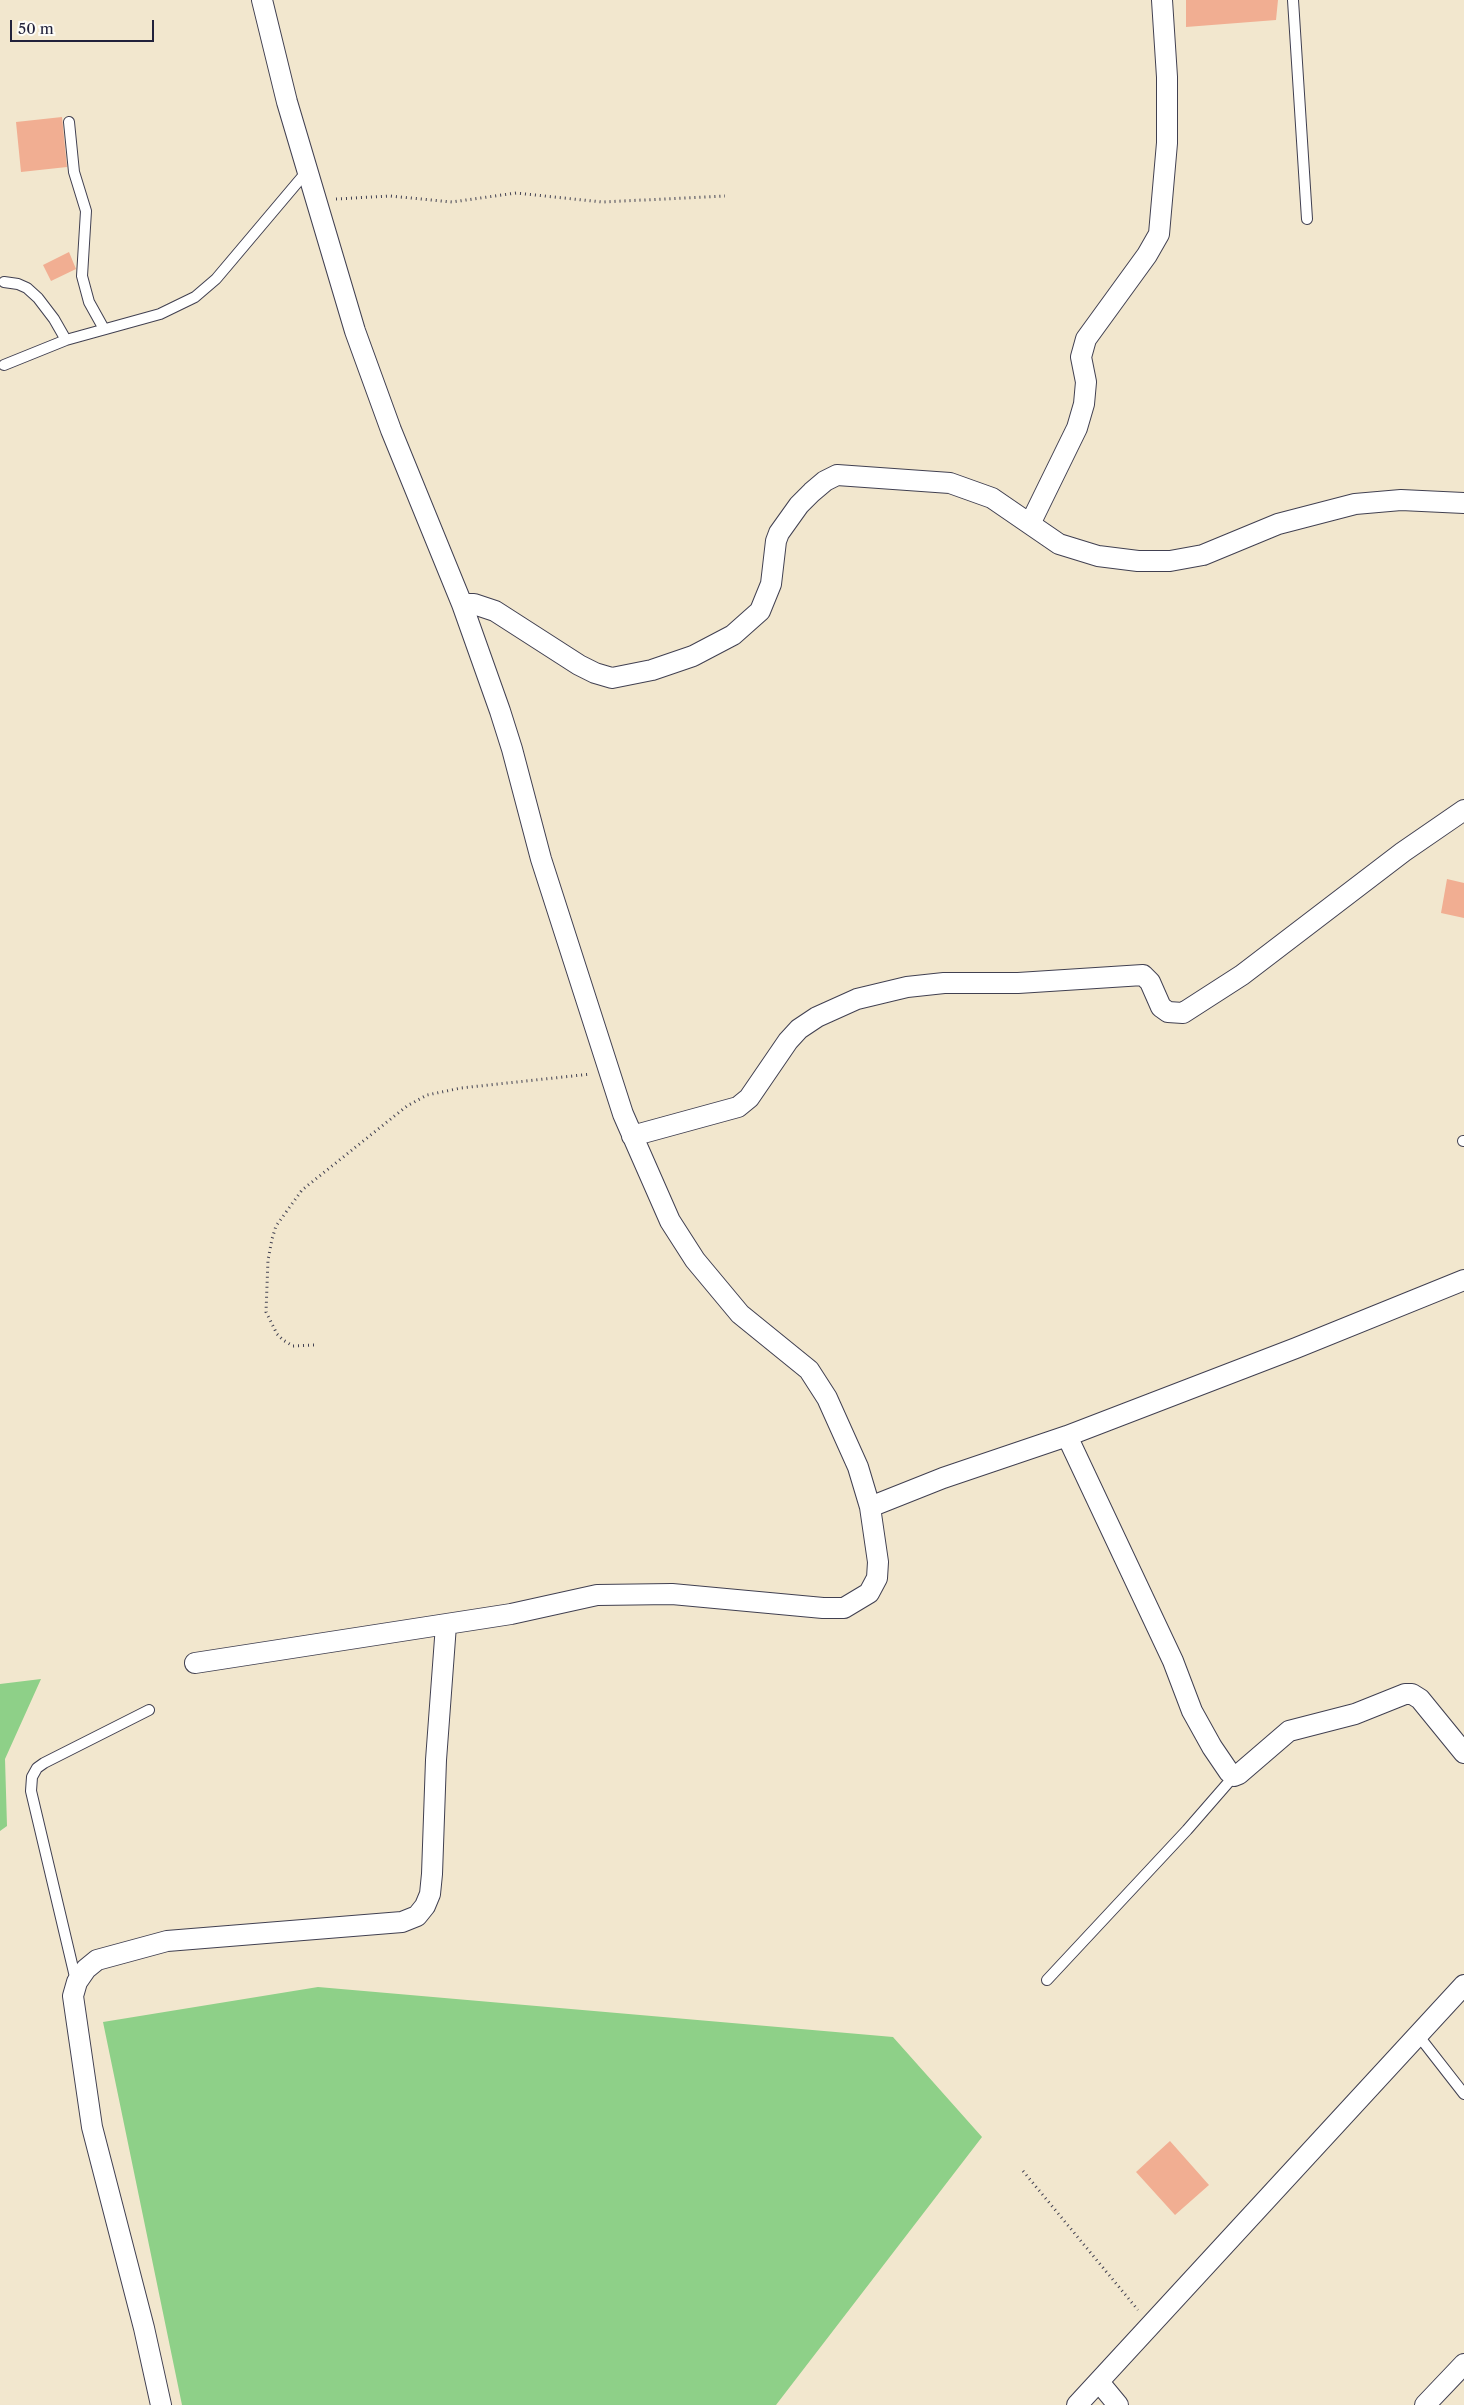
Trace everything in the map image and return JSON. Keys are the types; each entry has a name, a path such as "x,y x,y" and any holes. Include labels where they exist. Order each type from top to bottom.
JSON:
{"street":[{"path":"195,1663 446,1625 462,1620 511,1614 597,1595 629,1593 672,1594 823,1608 844,1608 869,1594 877,1578 878,1562 870,1507 858,1467 827,1398 808,1370 740,1314 695,1260 670,1221 632,1136 608,1071 541,859 512,749 462,604 391,430 355,331 318,200 287,102 262,0"},
{"path":"1030,524 1077,428 1084,404 1086,382 1081,357 1086,339 1147,255 1159,234 1167,143 1162,0"},
{"path":"462,604 474,604 494,611 595,673 612,678 624,677 693,656 721,642 752,619 767,598 771,584 776,541 779,533 799,505 830,478 855,475 950,483 992,498 1060,544 1113,559 1170,561 1203,555 1278,524 1355,504 1401,500 1464,503"},
{"path":"632,1136 738,1107 749,1098 788,1041 799,1029 817,1017 857,999 908,986 944,983 1018,983 1143,975 1150,982 1161,1007 1168,1012 1183,1013 1242,975 1403,852 1464,810"},
{"path":"870,1507 943,1478 1068,1436 1296,1348 1464,1280"},
{"path":"1068,1436 1173,1661 1192,1710 1212,1748 1234,1776 1248,1767 1288,1731 1355,1714 1405,1694 1412,1694 1420,1699 1464,1753"},
{"path":"161,2405 144,2328 92,2127 73,1996 77,1982 86,1969 97,1960 167,1941 402,1922 417,1916 425,1906 430,1894 432,1874 436,1760 446,1625"},
{"path":"1077,2405 1464,1985"},
{"path":"1425,2405 1464,2364"},
{"path":"1099,2382 1118,2405"}],"lane":[{"path":"1293,0 1307,219"},
{"path":"69,122 72,164 86,211 82,276 90,302 104,329"},
{"path":"4,365 66,340 160,314 195,297 216,279 308,170"},
{"path":"4,282 18,284 27,288 38,298 54,318 66,340"},
{"path":"77,1982 31,1791 32,1778 38,1768 44,1763 149,1710"},
{"path":"1047,1980 1187,1830 1234,1776"},
{"path":"1418,2035 1464,2094"}],"path":[{"path":"318,200 390,196 452,202 516,194 602,202 725,196"},
{"path":"314,1345 293,1346 283,1340 277,1334 266,1312 268,1260 272,1239 276,1226 302,1190 406,1106 427,1095 461,1088 608,1071"},
{"path":"1024,2172 1150,2324"}],"green space":[{"path":"41,1679 5,1759 7,1826 0,1831 0,1684"},
{"path":"318,1987 893,2037 982,2137 776,2405 182,2405 103,2022"}],"building":[{"path":"1186,0 1278,0 1276,20 1186,27"},
{"path":"62,117 67,167 21,172 16,122"},
{"path":"69,252 76,269 51,281 43,265"},
{"path":"1447,879 1464,883 1464,918 1441,913"},
{"path":"1170,2141 1209,2185 1175,2215 1136,2172"}]}
